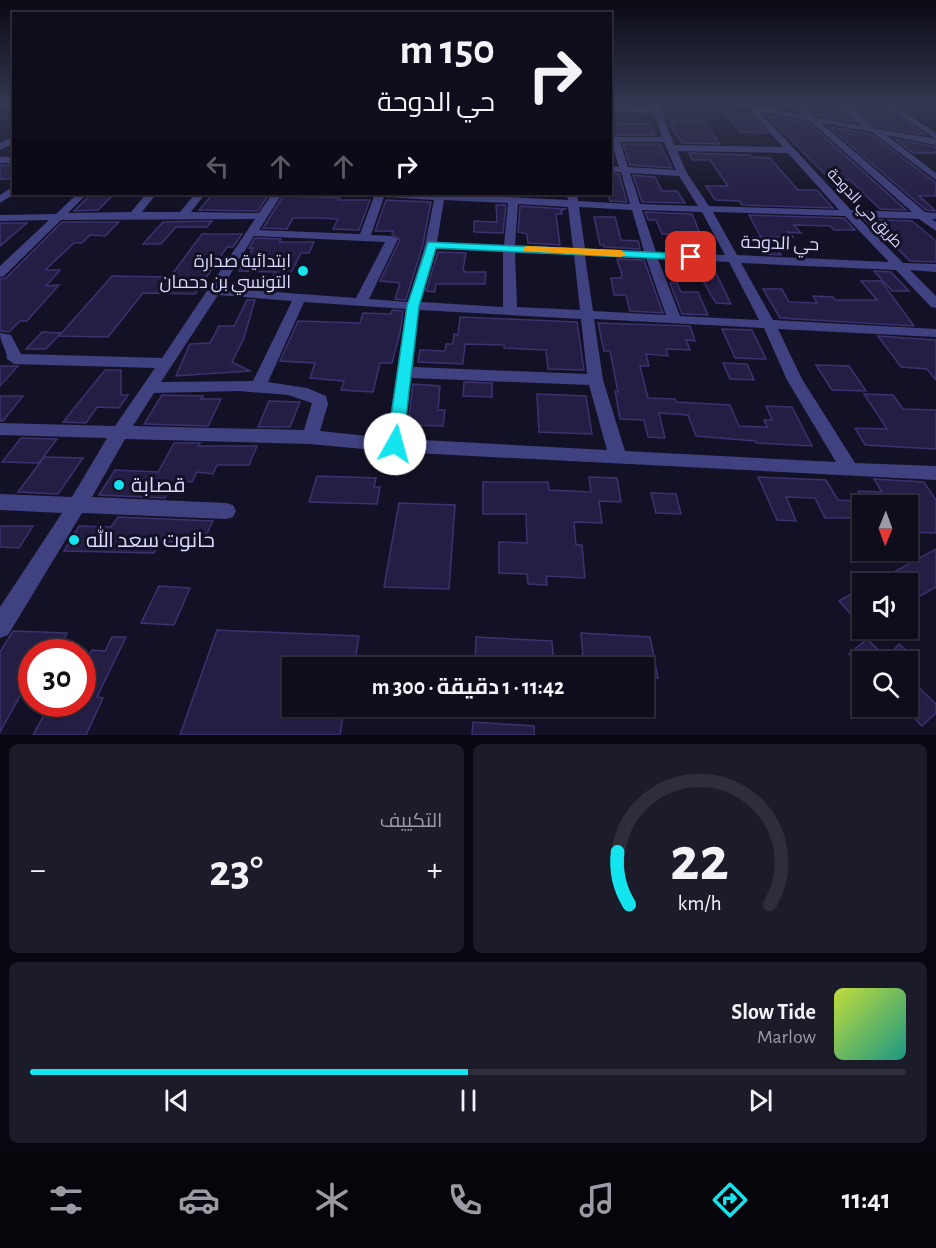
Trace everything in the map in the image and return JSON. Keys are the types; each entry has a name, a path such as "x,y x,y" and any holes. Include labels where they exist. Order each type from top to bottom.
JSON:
{"street":[{"path":"667,138 682,173 705,208 769,325 795,380 850,470"},
{"name":"طريق حي الدوحة","path":"780,138 821,185 851,213 936,304"},
{"path":"833,138 936,228"},
{"path":"885,138 936,177"},
{"path":"674,319 613,139 791,150"},
{"path":"612,169 682,173"},
{"path":"0,200 12,191"},
{"path":"0,273 81,195"},
{"path":"134,215 151,195"},
{"path":"183,215 199,195"},
{"path":"0,627 78,504 120,432 276,195"},
{"path":"365,236 381,195"},
{"path":"395,444 413,306 431,245 439,195 513,200 572,199 637,207 936,216"},
{"path":"572,199 595,380 618,456"},
{"path":"510,310 509,248 513,200"},
{"path":"0,218 134,215 262,216"},
{"path":"251,233 365,236 392,239 362,301"},
{"name":"حي الدوحة","path":"431,245 936,268"},
{"path":"214,291 413,306 936,333"},
{"path":"258,387 300,297"},
{"path":"0,338 6,338 14,354 7,361"},
{"path":"7,361 166,363"},
{"path":"404,372 595,380"},
{"path":"149,388 258,387 312,393 320,400 310,437"},
{"path":"0,429 310,437 395,444 936,473"},
{"path":"0,502 226,511"}],"building":[{"path":"679,138 716,138 720,144 682,143"},
{"path":"789,138 826,138 906,210 880,209 850,180 830,179"},
{"path":"842,138 877,138 936,183 936,196 919,196 936,211 926,210"},
{"path":"895,139 936,147 936,153 913,153"},
{"path":"623,144 660,144 672,168 630,165"},
{"path":"689,153 770,158 798,190 817,190 833,208 742,205 739,201 715,200 706,186 728,186 710,160 693,160"},
{"path":"0,165 12,165 12,179 0,179"},
{"path":"612,174 619,174 627,202 610,201 608,195 612,195"},
{"path":"633,175 655,177 662,191 677,191 685,203 642,202"},
{"path":"90,195 113,195 98,210 74,211"},
{"path":"212,195 268,196 258,211 199,210"},
{"path":"283,196 370,200 359,230 333,229 338,219 320,218 293,218 287,229 263,228"},
{"path":"386,200 431,202 423,244 406,300 395,299 400,283 380,281 400,240 392,234 393,231 375,231"},
{"path":"496,205 506,205 503,233 474,232 474,221 497,222"},
{"path":"520,206 565,209 561,211 562,214 556,214 560,245 528,243 527,234 518,232"},
{"path":"645,212 692,214 701,236 662,234 656,220 648,220"},
{"path":"749,215 844,218 855,230 834,230 830,226 794,225 801,233 788,232 793,237 761,237"},
{"path":"594,217 615,217 621,240 638,241 640,249 600,245"},
{"path":"864,219 912,221 936,241 936,262 910,261 880,231 876,231"},
{"path":"212,221 207,227 176,227 161,244 143,244 163,222"},
{"path":"62,222 119,222 105,236 90,235 82,243 74,243 45,270 60,270 46,286 59,285 27,321 20,321 9,332 0,331 0,279 6,278"},
{"path":"0,223 27,223 0,246"},
{"path":"202,234 242,234 233,247 227,247 195,294 143,293 108,337 59,336 112,276 170,277"},
{"path":"753,237 769,237 781,255 764,254"},
{"path":"255,238 281,239 279,242 314,242 309,253 301,253 288,278 273,277 276,272 239,271 253,248 249,248"},
{"path":"438,252 466,253 463,270 465,272 486,272 485,284 436,284 435,292 426,291"},
{"path":"617,259 644,260 663,313 630,311 626,295 614,295 611,278 621,278 622,275"},
{"path":"692,263 711,263 731,304 716,303"},
{"path":"874,271 891,272 909,291 892,291"},
{"path":"861,281 881,281 914,326 780,318 763,289 782,289 789,302 817,303 813,296 833,297 835,300 877,300"},
{"path":"670,283 677,283 681,292 698,292 708,315 682,314"},
{"path":"247,300 255,300 244,338 232,362 250,371 176,376 190,344 210,343 219,326 234,326"},
{"path":"392,310 403,311 400,333 392,363 380,363 373,392 341,390 344,381 310,378 315,363 280,361 298,321 360,323 363,313 391,314"},
{"path":"460,317 577,322 584,370 548,369 546,350 504,348 504,345 465,344 463,364 418,362 420,350 445,351 446,344 453,344 454,334 458,335"},
{"path":"598,323 690,326 695,341 686,340 690,350 666,349 668,356 646,354 649,366 640,366 648,398 730,405 739,426 767,427 764,420 772,420 766,406 792,407 812,446 756,443 755,441 696,436 688,415 659,413 665,438 648,437 644,420 620,419 615,391 618,392 610,351 604,351"},
{"path":"722,329 752,330 766,359 735,358"},
{"path":"42,332 61,333 46,349 26,349"},
{"path":"878,336 936,340 936,380 927,369 901,367"},
{"path":"723,363 747,364 754,380 730,379"},
{"path":"816,365 849,366 866,391 832,390"},
{"path":"0,366 18,366 0,386"},
{"path":"105,370 121,370 121,395 128,395 119,408 97,407 86,423 63,422"},
{"path":"464,382 492,383 492,397 463,396"},
{"path":"413,384 440,386 438,410 445,410 443,426 408,425"},
{"path":"537,394 586,396 592,434 539,432"},
{"path":"864,394 893,395 903,409 936,410 936,449 865,445 855,428 887,429"},
{"path":"162,395 221,399 208,426 144,424"},
{"path":"0,396 23,396 3,421 0,421"},
{"path":"269,401 300,402 290,427 258,427"},
{"path":"21,438 57,439 39,463 2,462"},
{"path":"174,443 200,443 198,446 257,446 249,465 217,465 213,474 197,472 192,482 183,481 178,491 169,491 165,498 99,495 115,470 158,472"},
{"path":"44,457 83,458 58,494 18,492"},
{"path":"317,476 376,478 374,487 380,487 377,504 309,502"},
{"path":"589,477 617,478 621,502 599,501 602,523 574,522 576,545 582,545 585,578 546,576 547,585 528,584 527,574 499,573 499,542 527,543 526,514 483,514 483,482 548,482 549,490 591,492"},
{"path":"758,477 826,480 838,500 852,501 852,518 825,518 815,498 786,497 796,521 777,520"},
{"path":"874,479 924,482 936,500 936,533 918,532 918,495 860,495 858,491 882,492"},
{"path":"651,493 676,494 681,514 656,513"},
{"path":"399,503 455,505 449,589 384,587"},
{"path":"118,517 213,521 203,542 160,542 154,553 64,551 79,526 111,527"},
{"path":"0,526 33,526 19,548 0,547"},
{"path":"936,549 936,587 918,597 918,573 892,573 918,561"},
{"path":"159,586 190,588 174,625 141,623"},
{"path":"852,594 852,615 839,601"},
{"path":"217,630 359,636 356,657 282,657 282,717 343,717 340,735 180,735"},
{"path":"13,631 67,633 64,639 18,639 18,700 0,732 0,652"},
{"path":"581,633 650,637 654,657 583,657"},
{"path":"112,637 126,637 97,697 103,698 96,713 96,650 105,651"},
{"path":"476,637 552,641 553,657 475,657"},
{"path":"867,639 880,651 853,651"},
{"path":"899,644 907,651 893,651"},
{"path":"654,658 658,678 654,678"},
{"path":"918,687 936,704 936,713 922,726 913,717 918,717"},
{"path":"43,717 94,717 86,735 33,735"},
{"path":"473,722 534,726 534,735 472,735"}],"slow traffic":[{"path":"528,249 621,254"}],"place":[{"name":"ابتدائية صدارة التونسي بن دحمان","path":"303,271"},
{"name":"قصابة","path":"119,485"},
{"name":"حانوت سعد الله","path":"74,540"}],"route":[{"path":"395,444 413,306 431,245 691,257"}]}
